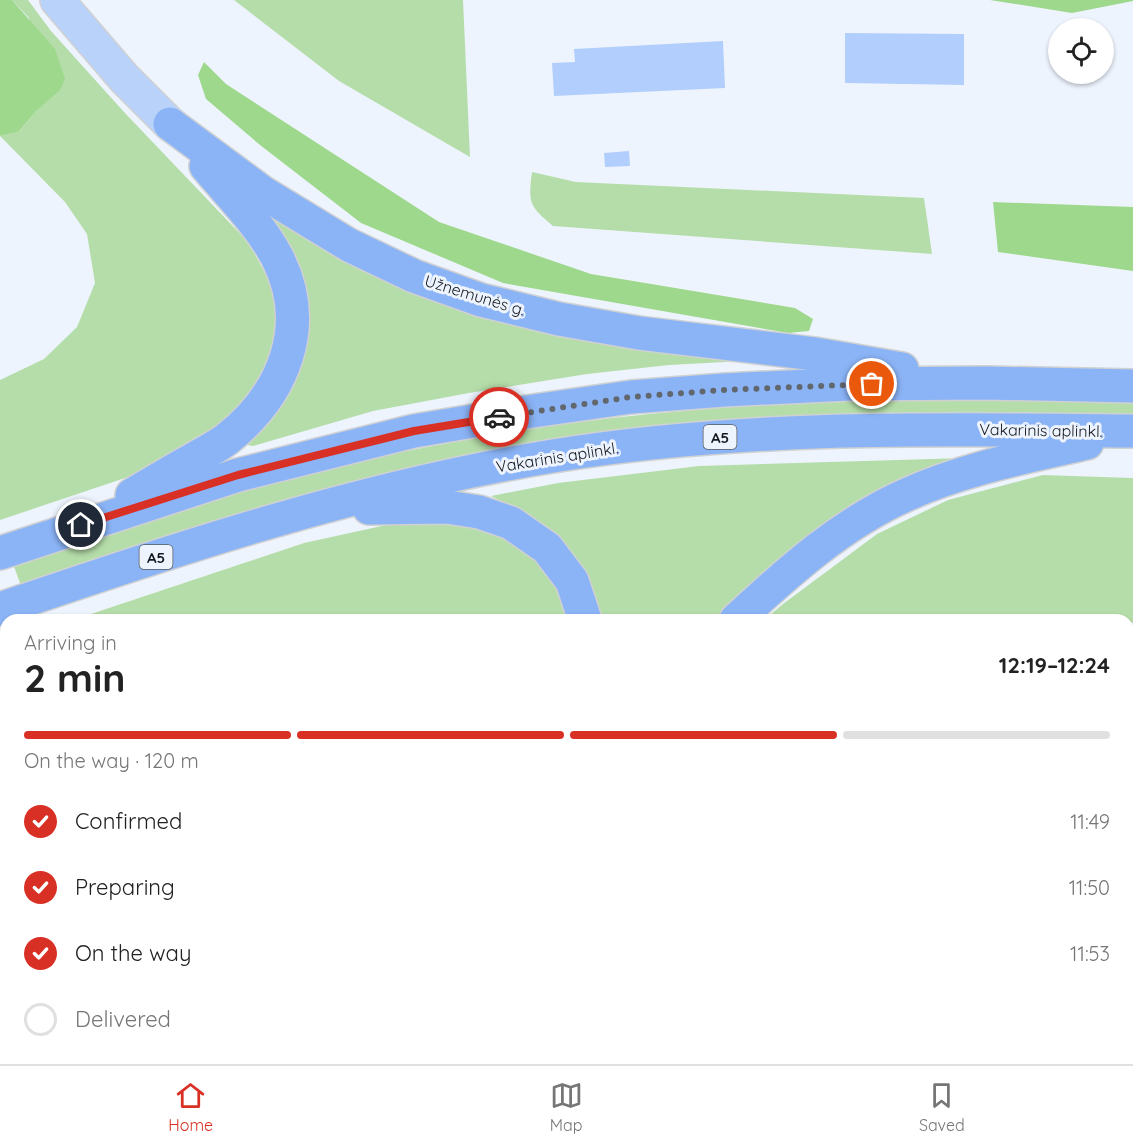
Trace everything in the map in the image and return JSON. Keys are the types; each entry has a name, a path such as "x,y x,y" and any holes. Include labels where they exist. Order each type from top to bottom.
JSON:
{"highway":[{"name":"Užnemunės g.","path":"170,124 262,192 349,245 414,276 481,300 559,319 639,333 816,354 987,383"},
{"path":"81,525 226,440 252,417 274,388 287,354 293,326 290,295 277,257 255,225 170,124"},
{"path":"0,553 249,472 414,431 526,412 631,397 849,384 987,383 1133,386"},
{"name":"Vakarinis aplinkl.","path":"0,609 214,538 314,508 466,471 556,455 690,439 781,434 944,429 1133,431"},
{"path":"742,614 790,570 826,542 905,495 983,468 1133,431"},
{"path":"314,508 447,507 479,512 511,523 547,548 572,581 583,614"}],"main road":[{"name":"Užnemunės g.","path":"57,0 124,78 170,124"}],"green space":[{"path":"0,0 12,0 55,49 65,79 60,90 37,110 19,131 0,136"},
{"path":"12,0 28,0 51,31 124,112 248,242 271,284 281,328 274,362 230,420 165,461 125,478 0,520 0,380 44,359 77,327 95,283 87,234 65,202 0,136 20,130 37,110 29,18"},
{"path":"234,0 463,0 470,157 339,81"},
{"path":"990,0 1133,0 1133,1 1072,13"},
{"path":"204,62 226,84 439,222 591,274 795,308 813,319 809,331 788,333 503,283 361,223 260,145 206,99 198,75"},
{"path":"532,172 576,182 924,198 932,254 553,226 532,203 530,191"},
{"path":"993,202 1133,207 1133,271 998,252"},
{"path":"264,205 332,250 745,361 669,365 587,374 469,393 373,411 253,446 242,444 266,425 295,383 306,344"},
{"path":"961,399 1133,402 1133,415 463,460 385,474 22,588 13,564 239,491 331,467 435,445 582,422 699,409 830,402"},
{"path":"965,458 893,483 850,507 791,552 723,614 595,614 530,516 491,496 558,483 699,466"},
{"path":"1043,475 1133,478 1133,614 771,614 877,534 948,500"},
{"path":"400,522 452,522 520,544 537,558 556,581 568,614 91,614 304,543"}],"building":[{"path":"845,33 964,34 964,85 845,83"},
{"path":"723,41 725,88 554,96 552,63 575,62 574,49"},
{"path":"629,151 630,166 605,167 604,153"}],"way so far":[{"path":"499,417 631,397 724,390 872,384"}],"route":[{"path":"81,525 238,475 414,431 499,417"}]}
